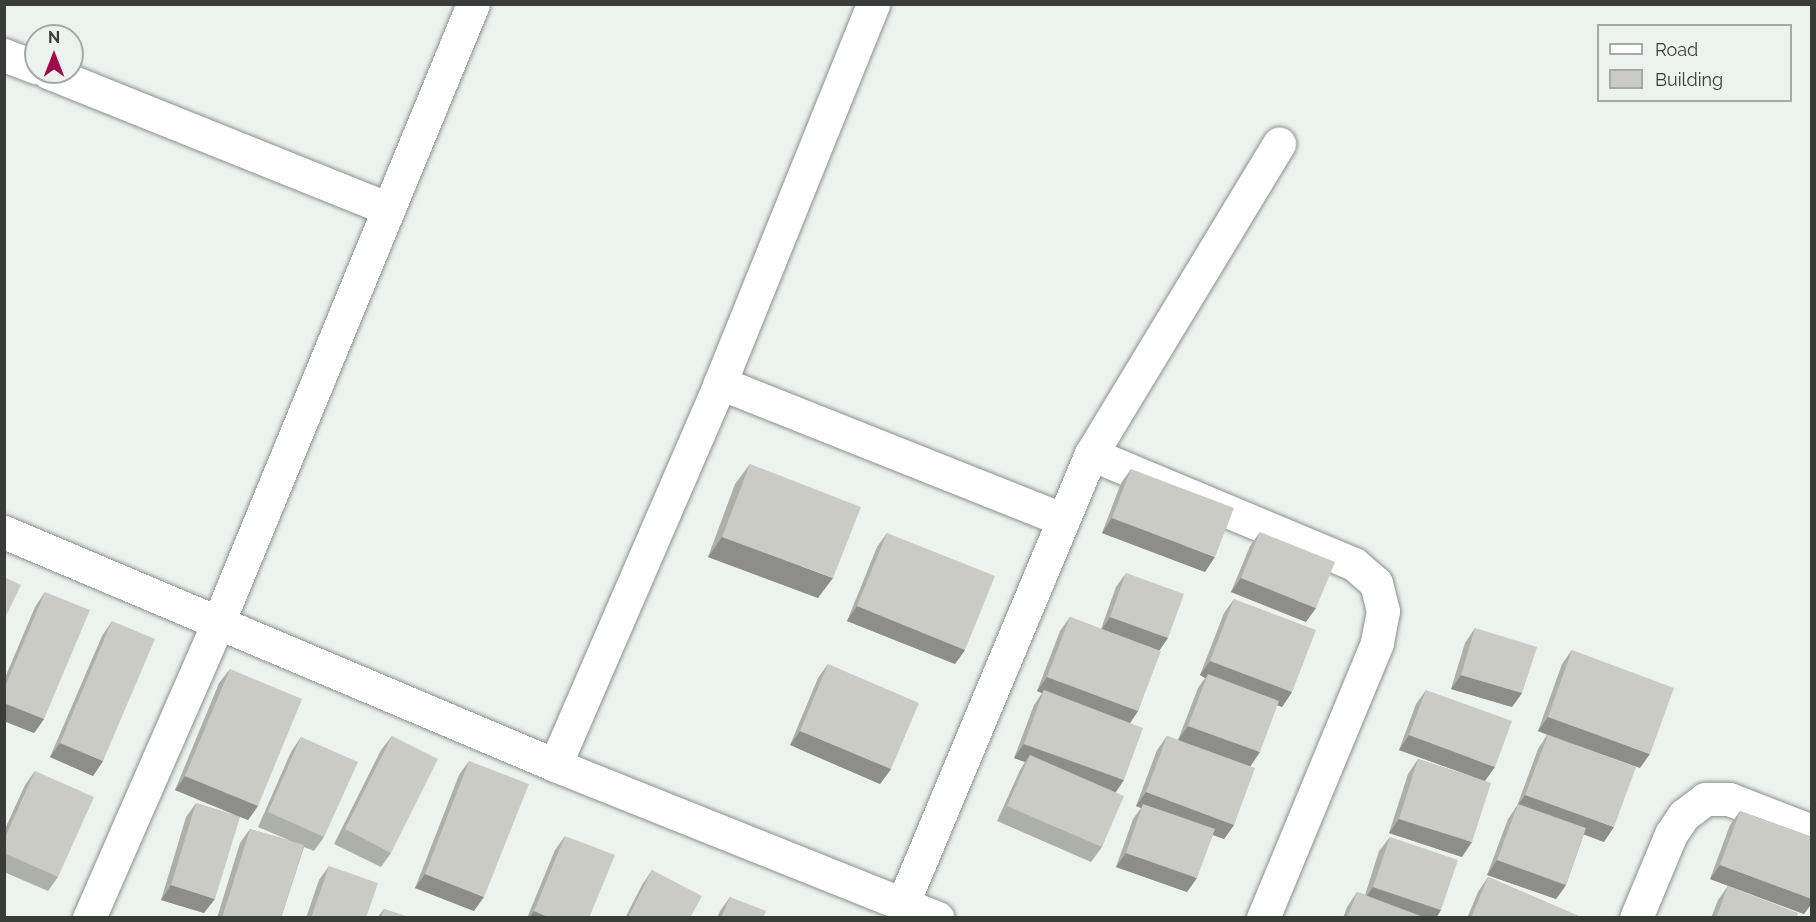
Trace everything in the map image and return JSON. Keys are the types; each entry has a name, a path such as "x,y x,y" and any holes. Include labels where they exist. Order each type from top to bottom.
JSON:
{"street":[{"path":"89,918 218,623 473,4"},
{"path":"555,765 720,384 873,4"},
{"path":"4,55 24,62"},
{"path":"78,84 389,209"},
{"path":"903,903 1061,519 1091,454 1279,144"},
{"path":"720,384 1061,519"},
{"path":"1091,454 1354,564 1376,583 1383,611 1377,643 1263,918"},
{"path":"4,532 555,765 938,918"},
{"path":"1635,918 1671,834 1684,814 1705,799 1729,799 1812,831"}],"building":[{"path":"750,464 861,507 833,578 722,537"},
{"path":"1131,469 1234,508 1215,557 1112,518"},
{"path":"1260,532 1335,562 1316,608 1241,578"},
{"path":"887,533 995,576 965,650 857,606"},
{"path":"1126,573 1184,594 1168,638 1110,617"},
{"path":"4,577 21,585 4,620"},
{"path":"45,592 90,610 44,719 4,703 4,689"},
{"path":"1234,599 1316,630 1292,692 1210,661"},
{"path":"1070,617 1161,651 1138,711 1047,677"},
{"path":"112,621 155,639 103,761 60,743"},
{"path":"1475,628 1537,647 1522,693 1461,675"},
{"path":"1572,650 1674,688 1650,754 1548,717"},
{"path":"828,664 919,703 891,769 800,731"},
{"path":"230,669 302,699 258,806 185,776"},
{"path":"1208,674 1279,701 1260,752 1188,726"},
{"path":"1044,690 1143,728 1124,780 1024,744"},
{"path":"1426,690 1512,721 1495,767 1409,735"},
{"path":"1548,735 1636,767 1614,827 1525,795"},
{"path":"392,736 438,759 391,853 345,829"},
{"path":"1167,736 1255,768 1234,825 1146,792"},
{"path":"301,737 358,762 324,837 268,812"},
{"path":"1030,755 1124,796 1102,847 1007,806"},
{"path":"1418,759 1491,783 1472,842 1399,819"},
{"path":"469,761 529,784 484,897 425,874"},
{"path":"35,771 94,797 58,877 4,853 4,840"},
{"path":"196,803 240,817 215,899 171,885"},
{"path":"1143,804 1215,829 1197,878 1126,853"},
{"path":"1518,804 1586,828 1566,885 1497,860"},
{"path":"1740,811 1812,837 1812,899 1720,865"},
{"path":"250,829 304,845 281,918 222,918"},
{"path":"565,836 615,855 589,918 550,918 534,911"},
{"path":"1390,837 1458,860 1441,910 1373,887"},
{"path":"329,866 378,883 366,918 311,918"},
{"path":"652,870 702,896 690,918 628,918"},
{"path":"1488,877 1583,918 1471,918"},
{"path":"1728,886 1798,913 1797,918 1716,918"},
{"path":"1357,892 1426,918 1347,918"},
{"path":"730,897 766,911 763,918 721,918"},
{"path":"384,909 411,918 381,918"}]}
